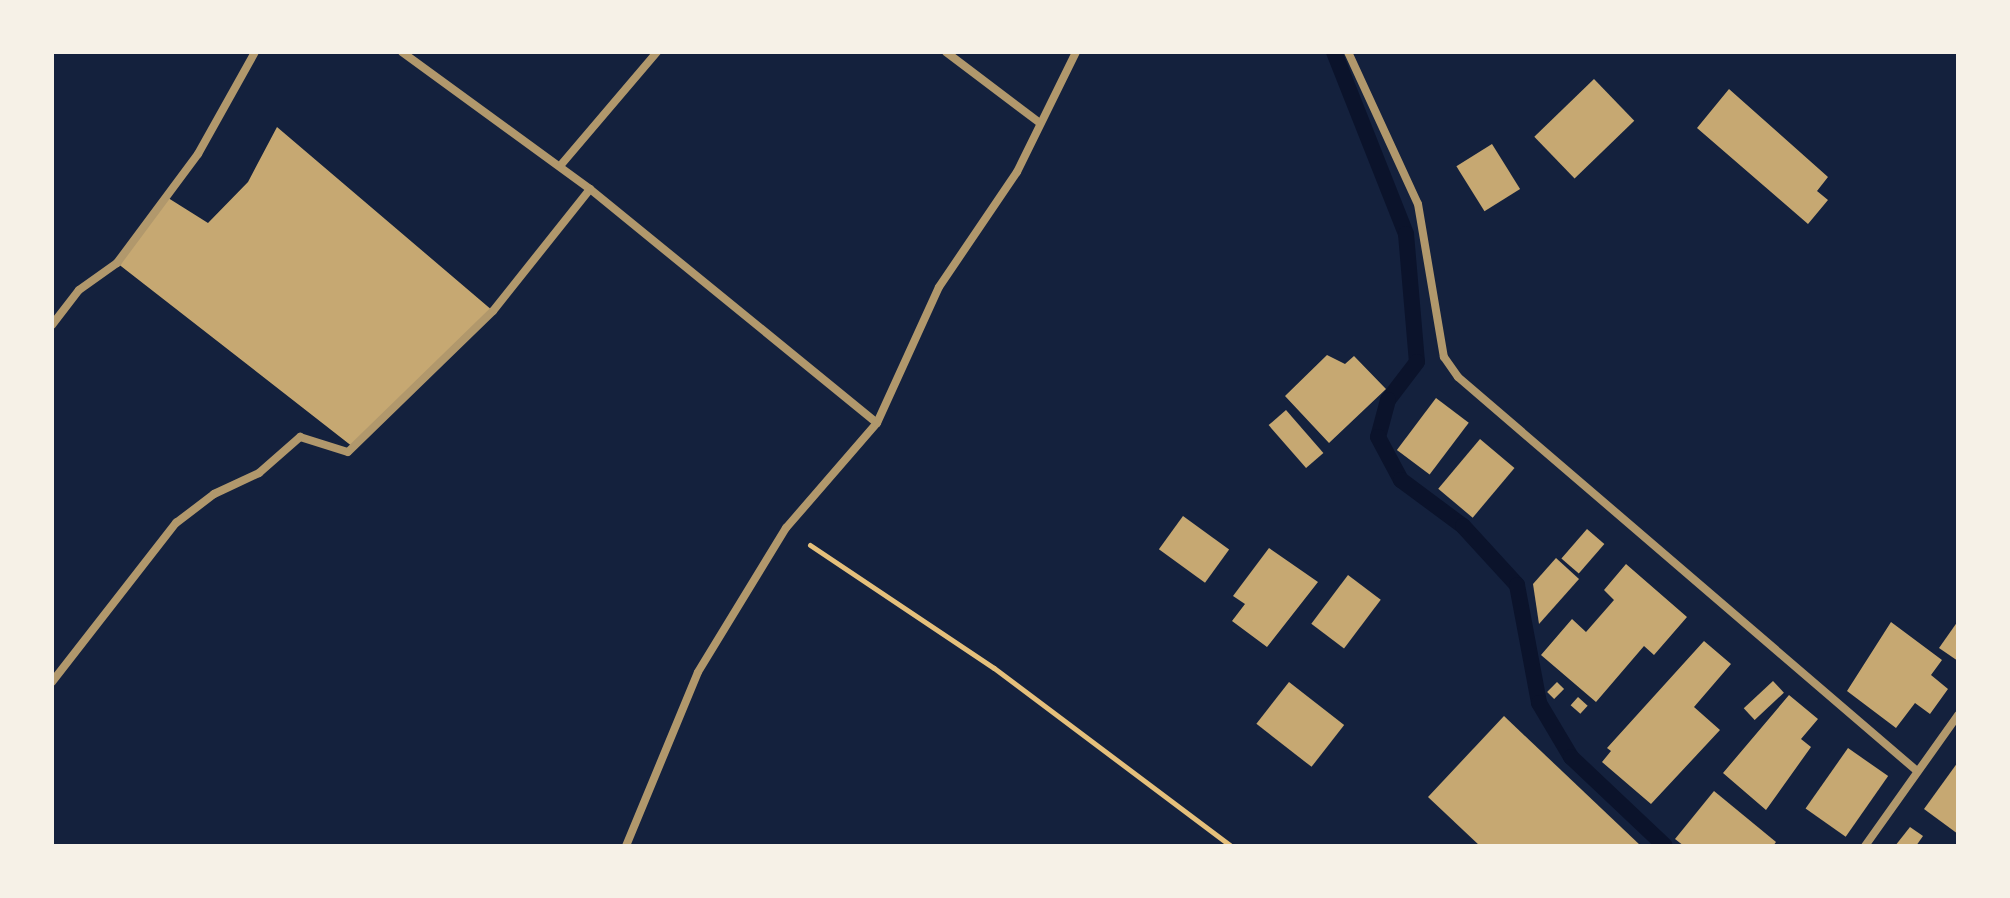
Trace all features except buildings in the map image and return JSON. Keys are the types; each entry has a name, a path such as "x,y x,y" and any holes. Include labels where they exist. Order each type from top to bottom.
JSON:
{"street":[{"path":"52,325 79,290 117,263 198,154 255,52"},
{"path":"402,52 590,189 877,423"},
{"path":"560,166 657,52"},
{"path":"946,52 1040,123"},
{"path":"626,846 698,672 786,528 877,423 939,287 1017,172 1076,52"},
{"path":"1348,52 1418,204 1444,357 1458,377 1917,771"},
{"path":"52,682 176,523 214,494 259,473 300,437 348,452 493,311 590,189"},
{"path":"1865,846 1958,715"}],"path":[{"path":"786,528 994,668 1231,846"}],"waterway":[{"path":"1334,52 1406,234 1417,362 1388,400 1378,437 1401,480 1463,526 1517,585 1539,703 1571,757 1665,846"}]}
